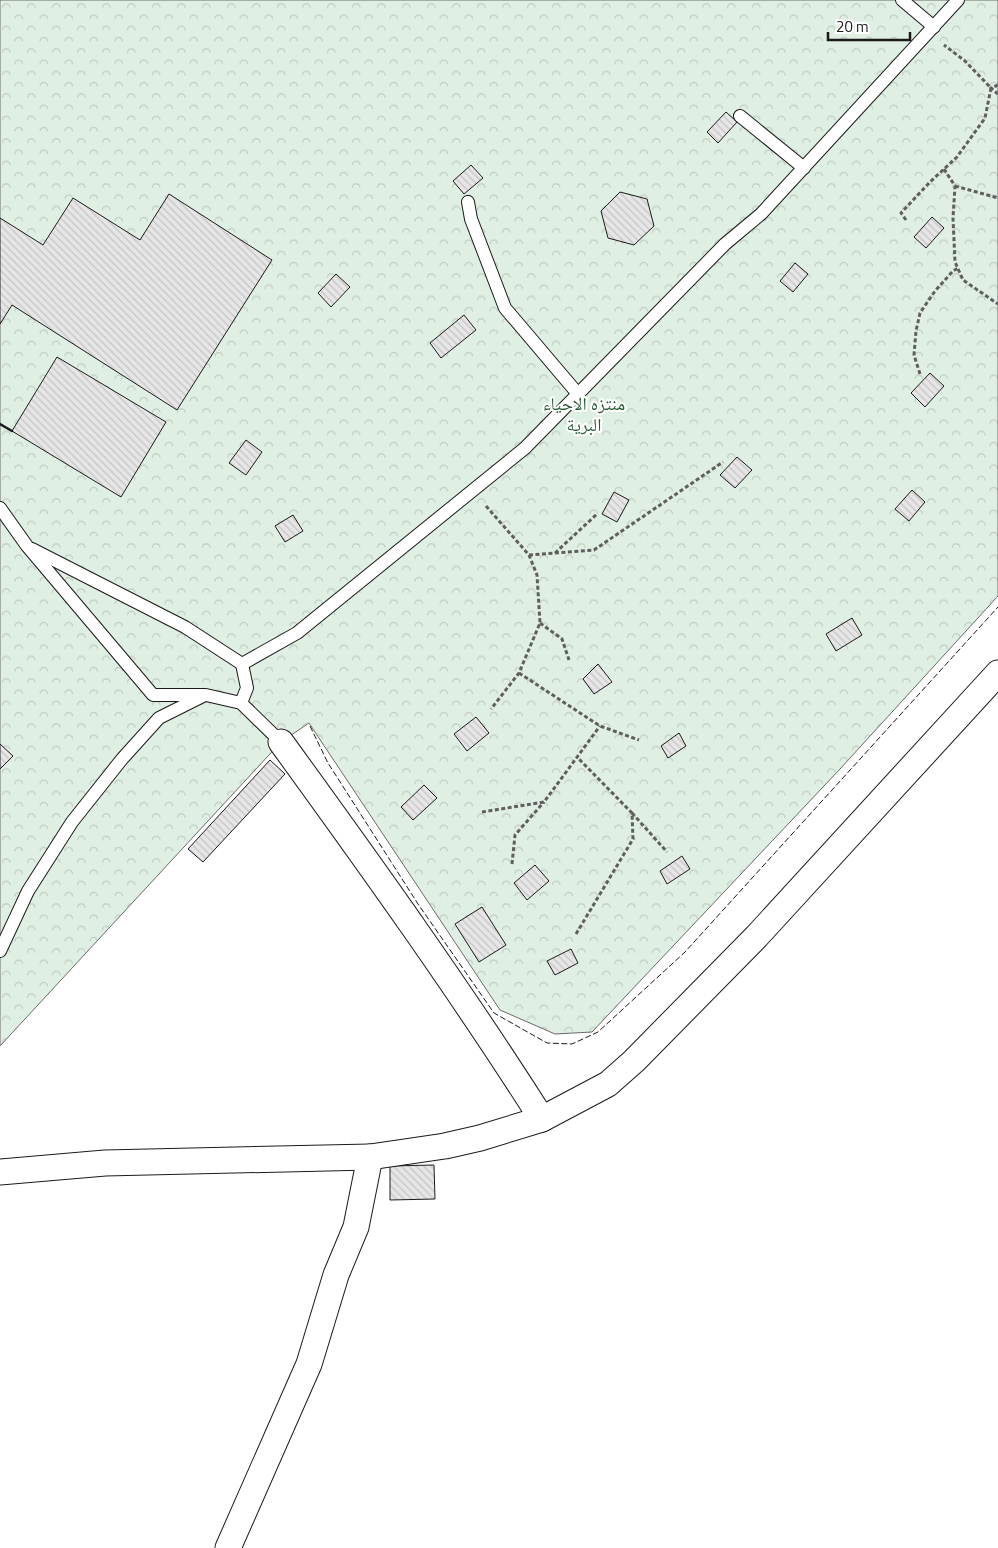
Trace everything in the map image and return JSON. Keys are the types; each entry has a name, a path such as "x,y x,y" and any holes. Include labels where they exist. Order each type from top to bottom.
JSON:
{"street":[{"path":"0,1172 105,1163 370,1157 445,1146 480,1138 542,1119 608,1084 634,1062 758,936 998,673"},
{"path":"281,742 345,830 498,1050 542,1119"},
{"path":"228,1548 309,1364 336,1275 356,1227 370,1157"}],"lane":[{"path":"902,0 931,30"},
{"path":"242,664 298,633 525,448 725,244 761,214 958,0"},
{"path":"740,116 804,168"},
{"path":"468,202 471,219 505,308 578,394"},
{"path":"0,508 27,546 153,695 206,695 241,703 281,742"},
{"path":"27,546 186,627 242,664 247,688 241,703"},
{"path":"0,951 28,891 72,822 111,773 159,718 206,695"}],"path":[{"path":"931,30 998,94"},
{"path":"991,88 998,85"},
{"path":"906,220 901,213 957,157 985,118 991,88"},
{"path":"944,169 955,186 953,218 955,262 963,280 998,304"},
{"path":"955,186 998,198"},
{"path":"920,374 914,355 920,313 935,291 958,268"},
{"path":"529,555 594,550 723,462"},
{"path":"472,491 529,555 537,575 540,623 519,673 491,709"},
{"path":"555,553 597,514"},
{"path":"540,623 562,639 569,660"},
{"path":"519,673 600,726 639,740"},
{"path":"512,864 515,835 544,802 600,726"},
{"path":"577,757 667,852"},
{"path":"482,812 544,802"},
{"path":"576,934 633,839 632,813"}],"green space":[{"name":"منتزه الاحياء البرية","path":"0,0 998,0 998,596 840,769 592,1032 555,1034 500,1010 309,723 281,742 0,1046"}],"building":[{"path":"726,112 737,122 718,143 707,132"},
{"path":"471,165 483,178 464,194 453,181"},
{"path":"620,192 647,199 654,226 634,245 608,238 601,211"},
{"path":"169,194 272,260 177,410 12,305 0,324 0,218 43,245 73,198 140,240"},
{"path":"932,217 944,228 926,248 914,237"},
{"path":"795,263 808,274 793,292 780,281"},
{"path":"336,274 350,287 331,307 318,293"},
{"path":"464,315 476,330 441,358 430,343"},
{"path":"57,357 166,422 121,497 12,431"},
{"path":"930,373 944,386 925,407 911,393"},
{"path":"246,440 262,452 246,475 229,463"},
{"path":"737,457 752,470 735,488 720,475"},
{"path":"912,490 925,502 909,521 895,509"},
{"path":"614,492 629,500 617,522 602,514"},
{"path":"293,515 303,531 285,542 275,526"},
{"path":"852,618 862,635 836,651 826,634"},
{"path":"598,664 612,682 594,694 583,679"},
{"path":"476,717 489,733 467,751 454,734"},
{"path":"679,733 686,746 668,758 661,746"},
{"path":"0,744 13,756 0,769"},
{"path":"270,760 285,774 203,862 188,849"},
{"path":"424,785 437,798 413,820 401,807"},
{"path":"682,856 690,869 667,884 660,871"},
{"path":"535,865 549,881 527,900 514,883"},
{"path":"482,907 506,945 479,962 455,924"},
{"path":"571,949 578,963 555,975 547,961"},
{"path":"434,1165 435,1199 390,1200 390,1166"}],"fence":[{"path":"310,726 328,763 418,904 494,1013 547,1043 572,1044 598,1032 685,952 998,607"}],"wall":[{"path":"0,424 12,431"}]}
